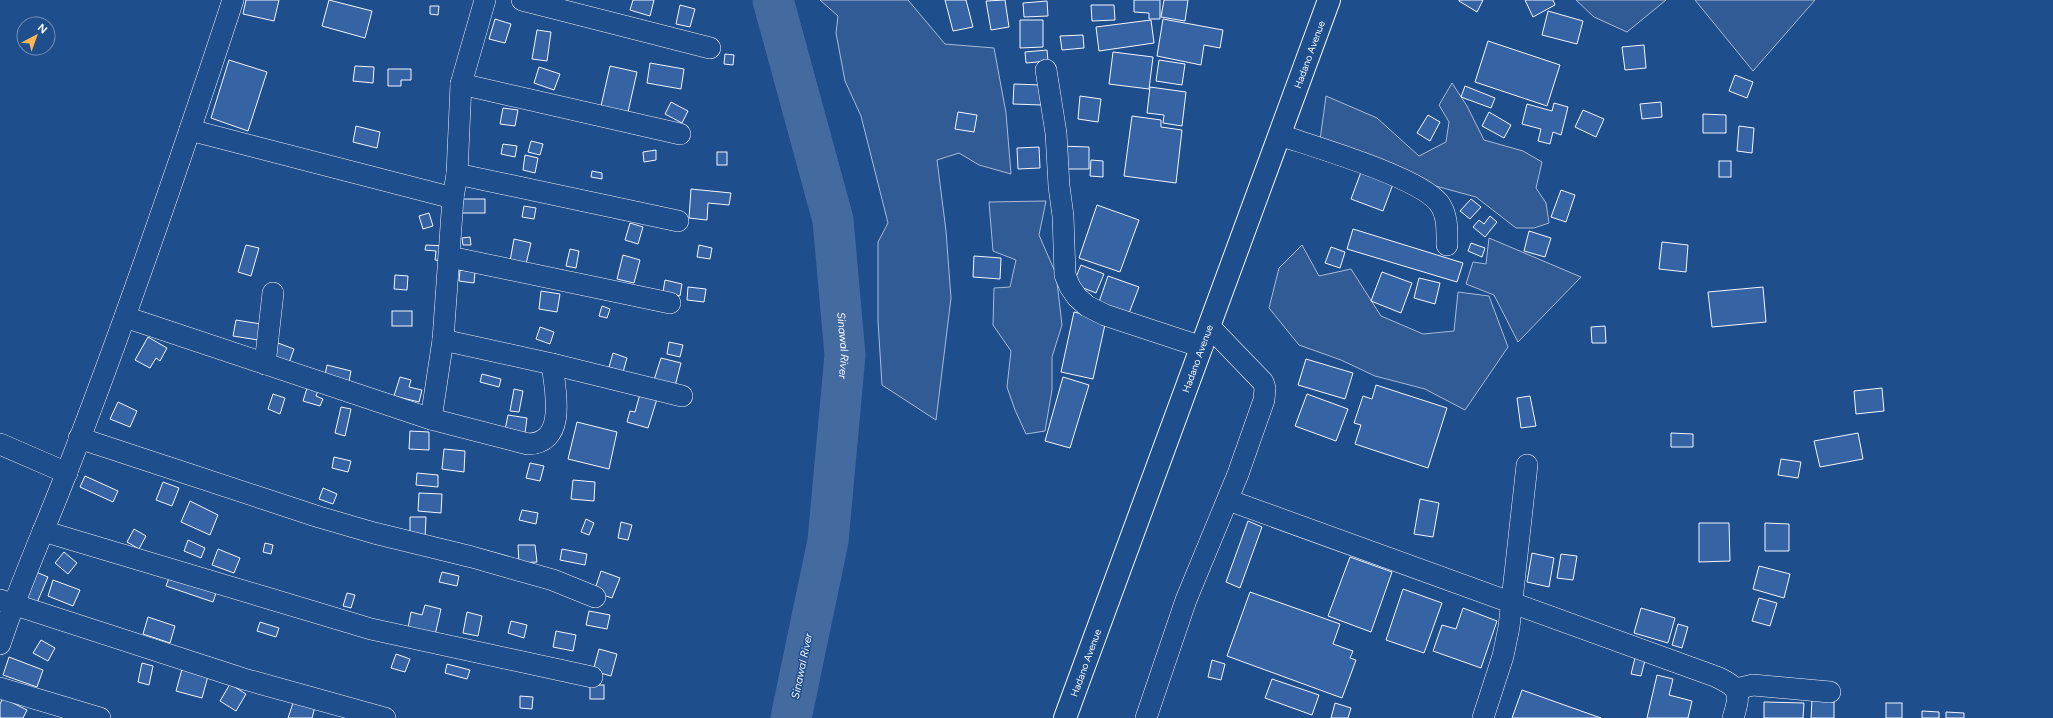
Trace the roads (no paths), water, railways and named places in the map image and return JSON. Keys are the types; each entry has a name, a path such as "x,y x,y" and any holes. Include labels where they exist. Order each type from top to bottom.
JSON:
{"main road":[{"name":"Hadano Avenue","path":"1065,718 1329,0"}],"street":[{"path":"0,644 7,602 43,531 125,317 190,130 233,0"},
{"path":"431,419 443,340 456,174 461,84 485,0"},
{"path":"522,0 710,48"},
{"path":"1046,70 1056,132 1059,186 1063,216 1065,275 1070,287 1077,297 1087,306 1105,315 1202,347"},
{"path":"461,84 680,134"},
{"path":"190,130 453,198"},
{"path":"1280,134 1396,177 1431,195 1444,211 1447,223 1447,244"},
{"path":"456,174 678,221"},
{"path":"450,257 670,303"},
{"path":"265,364 273,293"},
{"path":"125,317 431,419 528,444 538,444 545,440 551,434 555,422 557,405 552,364"},
{"path":"1146,718 1186,600 1228,500 1264,400 1265,388 1258,376 1210,326"},
{"path":"443,340 552,364 682,396"},
{"path":"79,438 319,517 553,580 596,598"},
{"path":"0,444 66,473"},
{"path":"1483,718 1503,656 1509,627 1527,465"},
{"path":"1228,500 1697,668 1731,684 1736,689 1738,704 1733,718"},
{"path":"43,531 371,629 592,676"},
{"path":"7,602 244,679 385,718"},
{"path":"1736,689 1752,685 1830,692"},
{"path":"0,688 100,718"}],"waterway":[{"name":"Sinawal River","path":"773,0 833,220 845,355 828,541 791,718"}]}
